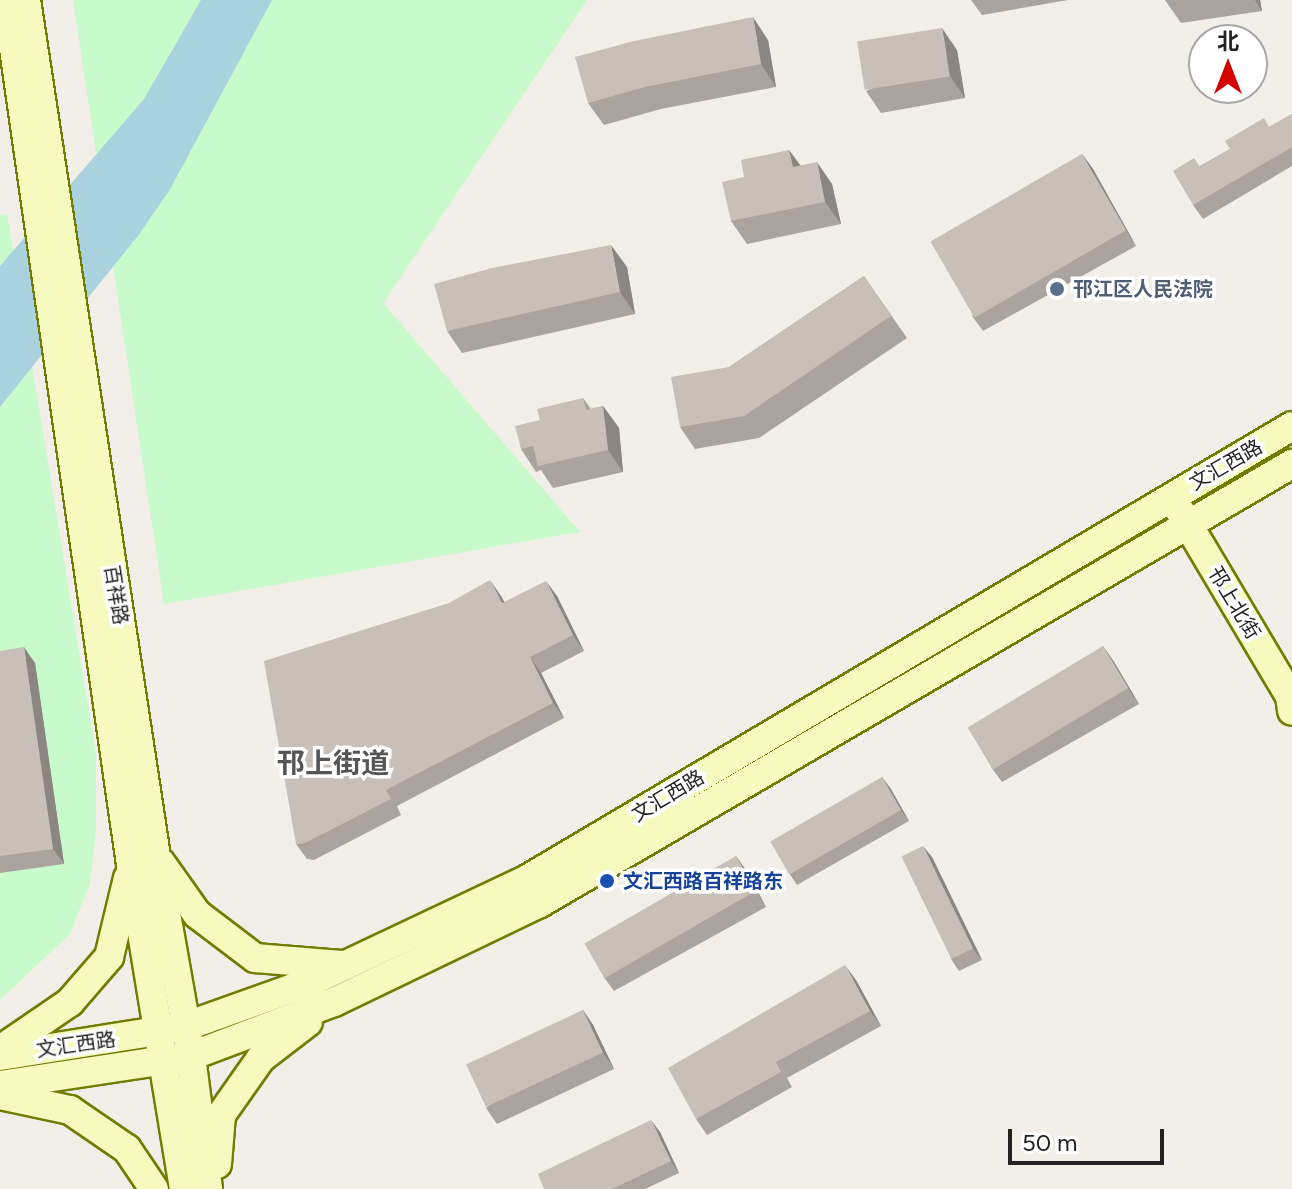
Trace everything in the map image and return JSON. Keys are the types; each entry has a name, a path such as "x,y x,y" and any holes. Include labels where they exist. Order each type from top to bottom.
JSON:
{"main road":[{"name":"百祥路","path":"7,0 44,191 171,1030 208,1189"},
{"name":"百祥路","path":"26,0 44,191"},
{"name":"文汇西路","path":"0,1053 171,1030 310,982 526,880 1292,426"},
{"name":"文汇西路","path":"0,1085 178,1059 334,1002 540,903 1292,464"},
{"name":"邗上北街","path":"1172,496 1290,696 1292,711"},
{"path":"0,1053 70,1002 109,957 144,861 197,914 255,958 347,965"},
{"path":"214,1189 221,1115 261,1058 334,1002"},
{"name":"百祥路","path":"178,1059 184,1189"},
{"path":"0,1095 70,1110 127,1149 154,1189"}],"green space":[{"path":"73,0 587,0 383,303 580,532 164,604"},
{"path":"7,214 96,755 96,831 90,883 70,934 0,1000 0,215"}],"water":[{"path":"201,0 272,0 169,191 137,237 0,407 0,266 144,99"}],"building":[{"path":"753,17 761,64 645,87 588,103 575,57 634,41"},
{"path":"942,28 950,76 865,90 857,41"},
{"path":"1292,114 1292,147 1193,205 1173,171 1194,158 1200,167 1230,149 1225,141 1264,118 1269,127"},
{"path":"789,150 793,167 817,162 825,202 731,221 722,182 744,177 741,160"},
{"path":"1082,154 1126,230 974,318 930,242"},
{"path":"611,245 620,292 447,331 434,284 492,268"},
{"path":"864,276 891,316 744,416 680,427 671,377 729,367"},
{"path":"583,398 586,410 603,406 608,450 538,466 533,446 521,449 515,426 540,420 537,409"},
{"path":"490,580 502,603 546,581 573,635 530,657 553,703 386,790 391,799 303,844 296,844 264,661 449,603"},
{"path":"1103,646 1128,688 993,769 968,727"},
{"path":"24,647 53,849 0,856 0,651"},
{"path":"882,777 901,810 789,874 770,841"},
{"path":"923,846 973,948 951,959 901,857"},
{"path":"736,856 756,891 604,978 584,944"},
{"path":"845,965 870,1011 776,1062 781,1072 696,1119 668,1068"},
{"path":"583,1010 603,1053 486,1107 466,1065"},
{"path":"651,1120 671,1161 612,1189 544,1189 538,1174"}],"place":[{"name":"邗江区人民法院","path":"1057,289"},
{"name":"文汇西路百祥路东","path":"607,881"}],"district":[{"name":"邗上街道","path":"333,763"}]}
